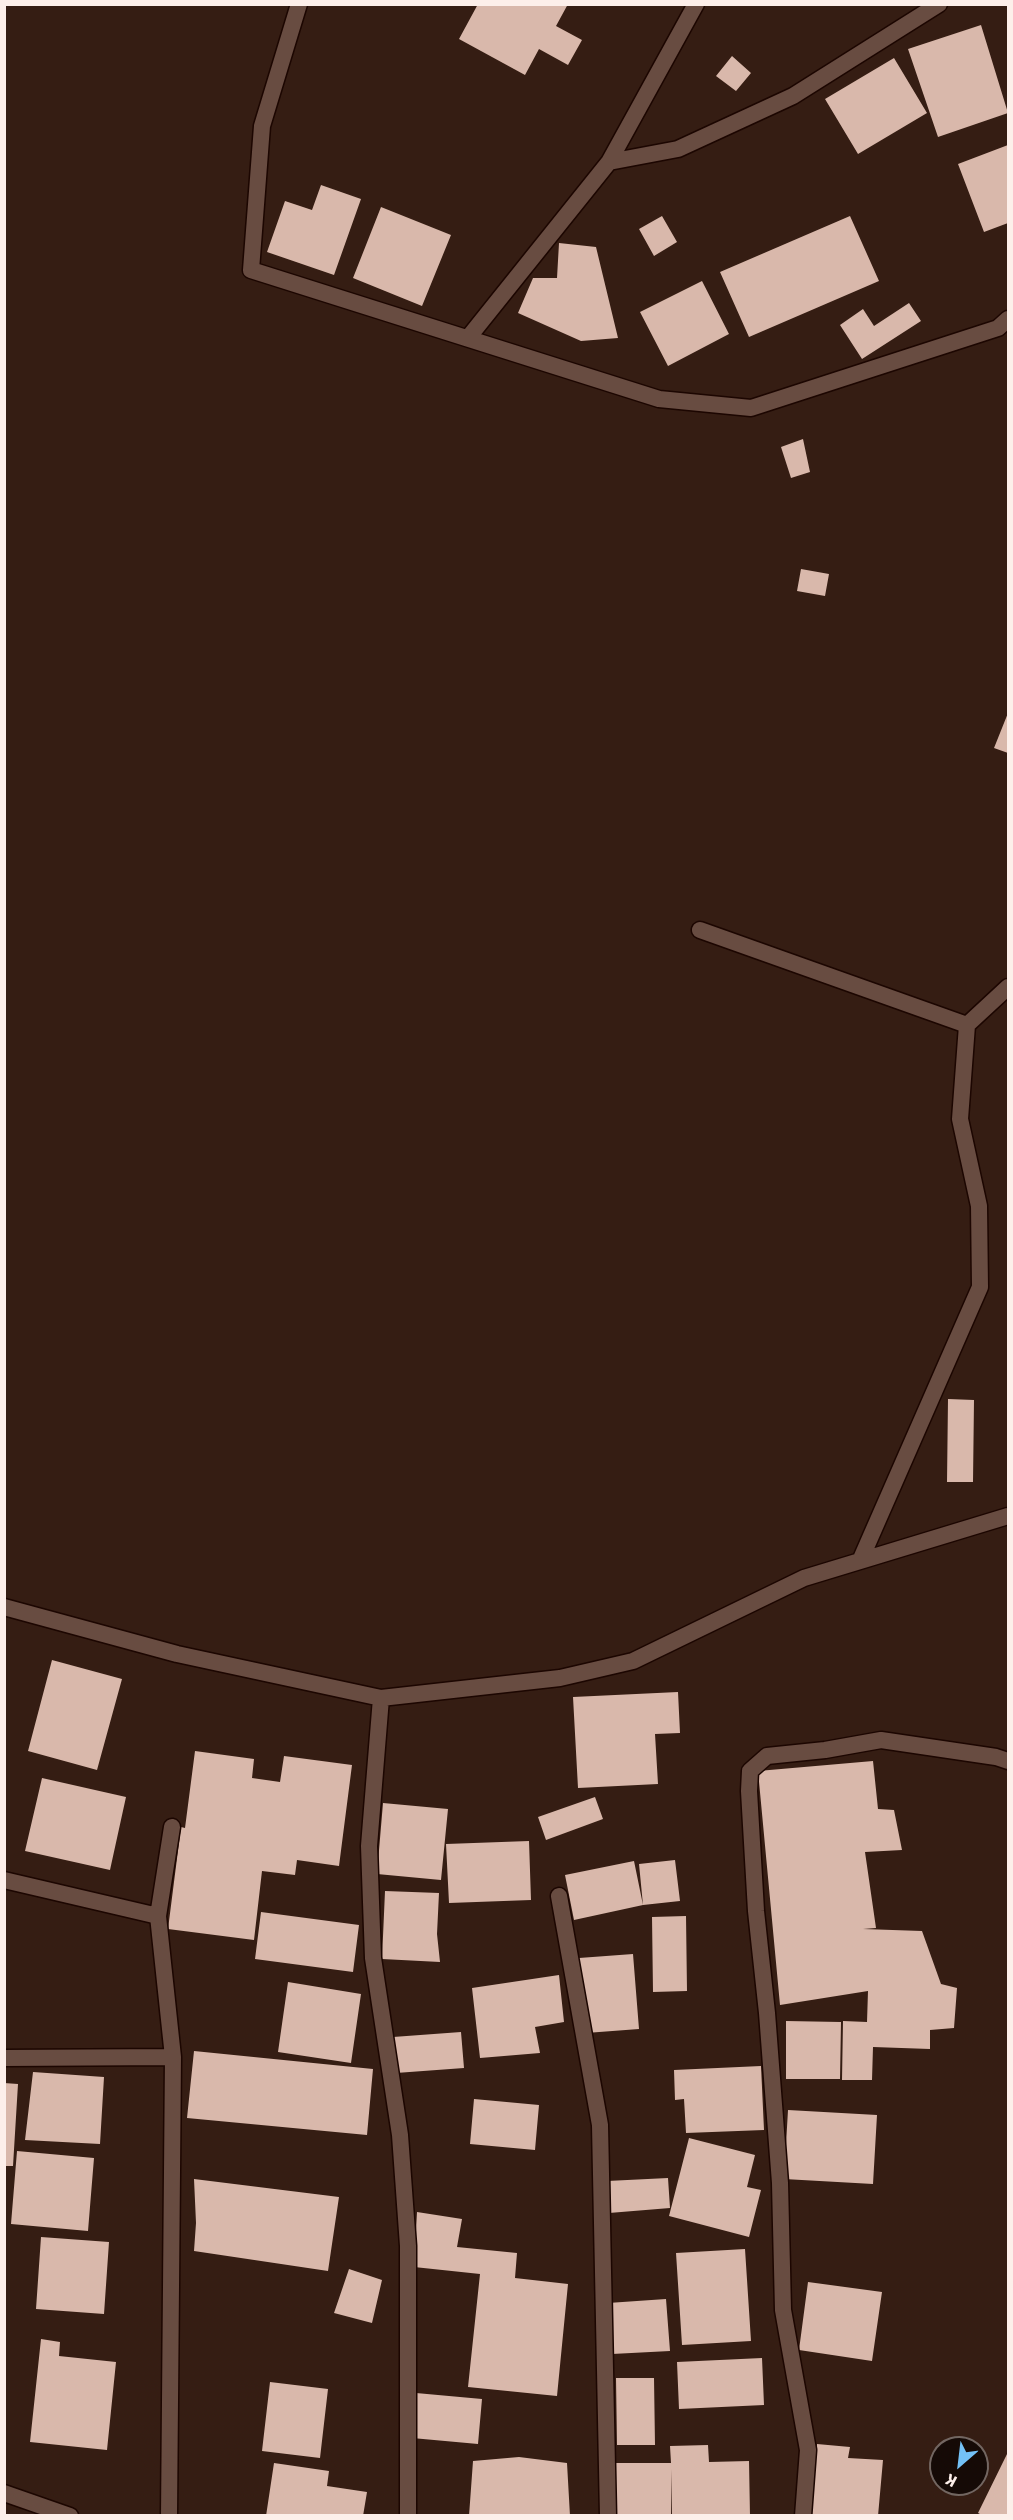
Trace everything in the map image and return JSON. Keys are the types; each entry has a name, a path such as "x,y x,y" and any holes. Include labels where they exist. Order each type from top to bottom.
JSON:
{"street":[{"path":"299,4 262,126 251,270 659,399 751,408 998,328 1008,319"},
{"path":"468,338 609,162 696,4"},
{"path":"609,162 678,149 793,96 939,4"},
{"path":"700,930 968,1026"},
{"path":"860,1561 980,1287 979,1206 960,1119 968,1026 1008,987"},
{"path":"4,1607 177,1654 381,1698 560,1678 633,1662 804,1578 1008,1516"},
{"path":"381,1698 369,1846 370,1880 373,1958 400,2135 408,2246 408,2516"},
{"path":"803,2516 808,2450 783,2310 780,2183 767,2013 756,1911 749,1791 750,1771 767,1756 825,1750 881,1740 996,1757 1008,1761"},
{"path":"170,2516 173,2056 158,1916 172,1827"},
{"path":"4,1880 158,1916"},
{"path":"559,1896 600,2125 608,2516"},
{"path":"4,2058 173,2056"},
{"path":"4,2493 70,2516"}],"building":[{"path":"478,4 568,4 556,26 582,40 568,65 539,49 525,75 459,39"},
{"path":"981,25 1008,113 938,137 908,49"},
{"path":"732,56 751,73 736,91 716,76"},
{"path":"894,58 927,113 858,154 825,99"},
{"path":"1008,145 1008,223 984,232 958,164"},
{"path":"321,185 361,199 334,275 267,252 285,201 312,210"},
{"path":"381,207 451,235 422,306 353,278"},
{"path":"662,216 677,242 654,256 639,229"},
{"path":"850,216 879,281 749,337 720,272"},
{"path":"559,243 596,247 618,338 581,341 518,313 533,278 557,278"},
{"path":"702,281 729,334 668,366 640,312"},
{"path":"909,303 921,321 862,359 840,325 863,309 874,326"},
{"path":"803,439 810,472 791,478 781,447"},
{"path":"801,569 829,574 825,596 797,591"},
{"path":"1008,713 1008,753 994,748"},
{"path":"948,1399 974,1400 973,1482 947,1482"},
{"path":"52,1660 122,1679 97,1770 28,1751"},
{"path":"678,1692 680,1733 655,1734 658,1784 578,1788 573,1697"},
{"path":"195,1751 254,1759 252,1778 280,1782 284,1756 352,1765 339,1866 297,1860 295,1875 262,1871 254,1940 168,1929 181,1827 185,1828"},
{"path":"873,1761 878,1809 894,1810 902,1850 865,1852 876,1928 863,1929 922,1931 941,1984 957,1988 954,2028 930,2030 930,2049 873,2047 872,2080 842,2080 843,2021 867,2022 868,1991 780,2005 758,1771"},
{"path":"42,1778 126,1797 110,1870 25,1851"},
{"path":"595,1797 603,1819 546,1840 538,1817"},
{"path":"383,1803 448,1809 441,1880 377,1874"},
{"path":"529,1841 531,1900 449,1903 446,1844"},
{"path":"675,1860 680,1901 643,1905 639,1864"},
{"path":"634,1861 643,1905 574,1920 565,1875"},
{"path":"385,1891 439,1893 437,1934 440,1962 382,1959"},
{"path":"261,1912 359,1925 353,1972 255,1959"},
{"path":"686,1916 687,1991 653,1992 652,1917"},
{"path":"633,1954 639,2029 586,2033 579,1958"},
{"path":"559,1975 564,2022 535,2027 540,2053 480,2058 472,1988"},
{"path":"288,1982 361,1994 351,2063 278,2052"},
{"path":"786,2021 841,2022 840,2079 786,2079"},
{"path":"461,2032 464,2068 396,2073 393,2037"},
{"path":"194,2051 373,2069 367,2135 187,2118"},
{"path":"761,2066 764,2130 686,2133 684,2099 675,2100 674,2070"},
{"path":"33,2072 104,2077 100,2144 25,2140"},
{"path":"4,2083 18,2084 13,2166 4,2166"},
{"path":"474,2099 539,2105 535,2150 470,2144"},
{"path":"788,2110 877,2115 873,2184 784,2179"},
{"path":"689,2138 755,2155 747,2187 761,2190 749,2237 669,2216"},
{"path":"17,2151 94,2158 88,2231 11,2224"},
{"path":"668,2178 670,2208 609,2213 607,2181"},
{"path":"194,2179 339,2197 328,2271 194,2251 196,2223"},
{"path":"417,2212 462,2219 457,2247 517,2253 515,2278 568,2284 557,2396 468,2387 480,2274 414,2267"},
{"path":"41,2237 109,2242 104,2314 36,2309"},
{"path":"745,2249 751,2341 682,2345 676,2253"},
{"path":"349,2269 382,2280 372,2323 334,2313"},
{"path":"808,2282 882,2292 872,2361 799,2350"},
{"path":"666,2299 670,2351 612,2354 608,2303"},
{"path":"41,2339 60,2342 59,2356 116,2362 107,2450 30,2442"},
{"path":"762,2358 764,2405 679,2409 677,2362"},
{"path":"616,2378 654,2378 655,2445 617,2445"},
{"path":"270,2382 328,2389 320,2458 262,2451"},
{"path":"416,2393 482,2399 478,2444 412,2438"},
{"path":"817,2444 850,2447 848,2458 883,2460 878,2516 811,2516"},
{"path":"708,2445 709,2462 749,2461 750,2516 672,2516 671,2469 671,2516 611,2516 610,2463 671,2463 670,2446"},
{"path":"1008,2452 1008,2516 984,2516 978,2513 986,2496 989,2496 989,2491"},
{"path":"519,2457 567,2463 570,2516 469,2516 473,2461"},
{"path":"274,2463 329,2471 327,2486 367,2492 363,2516 266,2516"}]}
